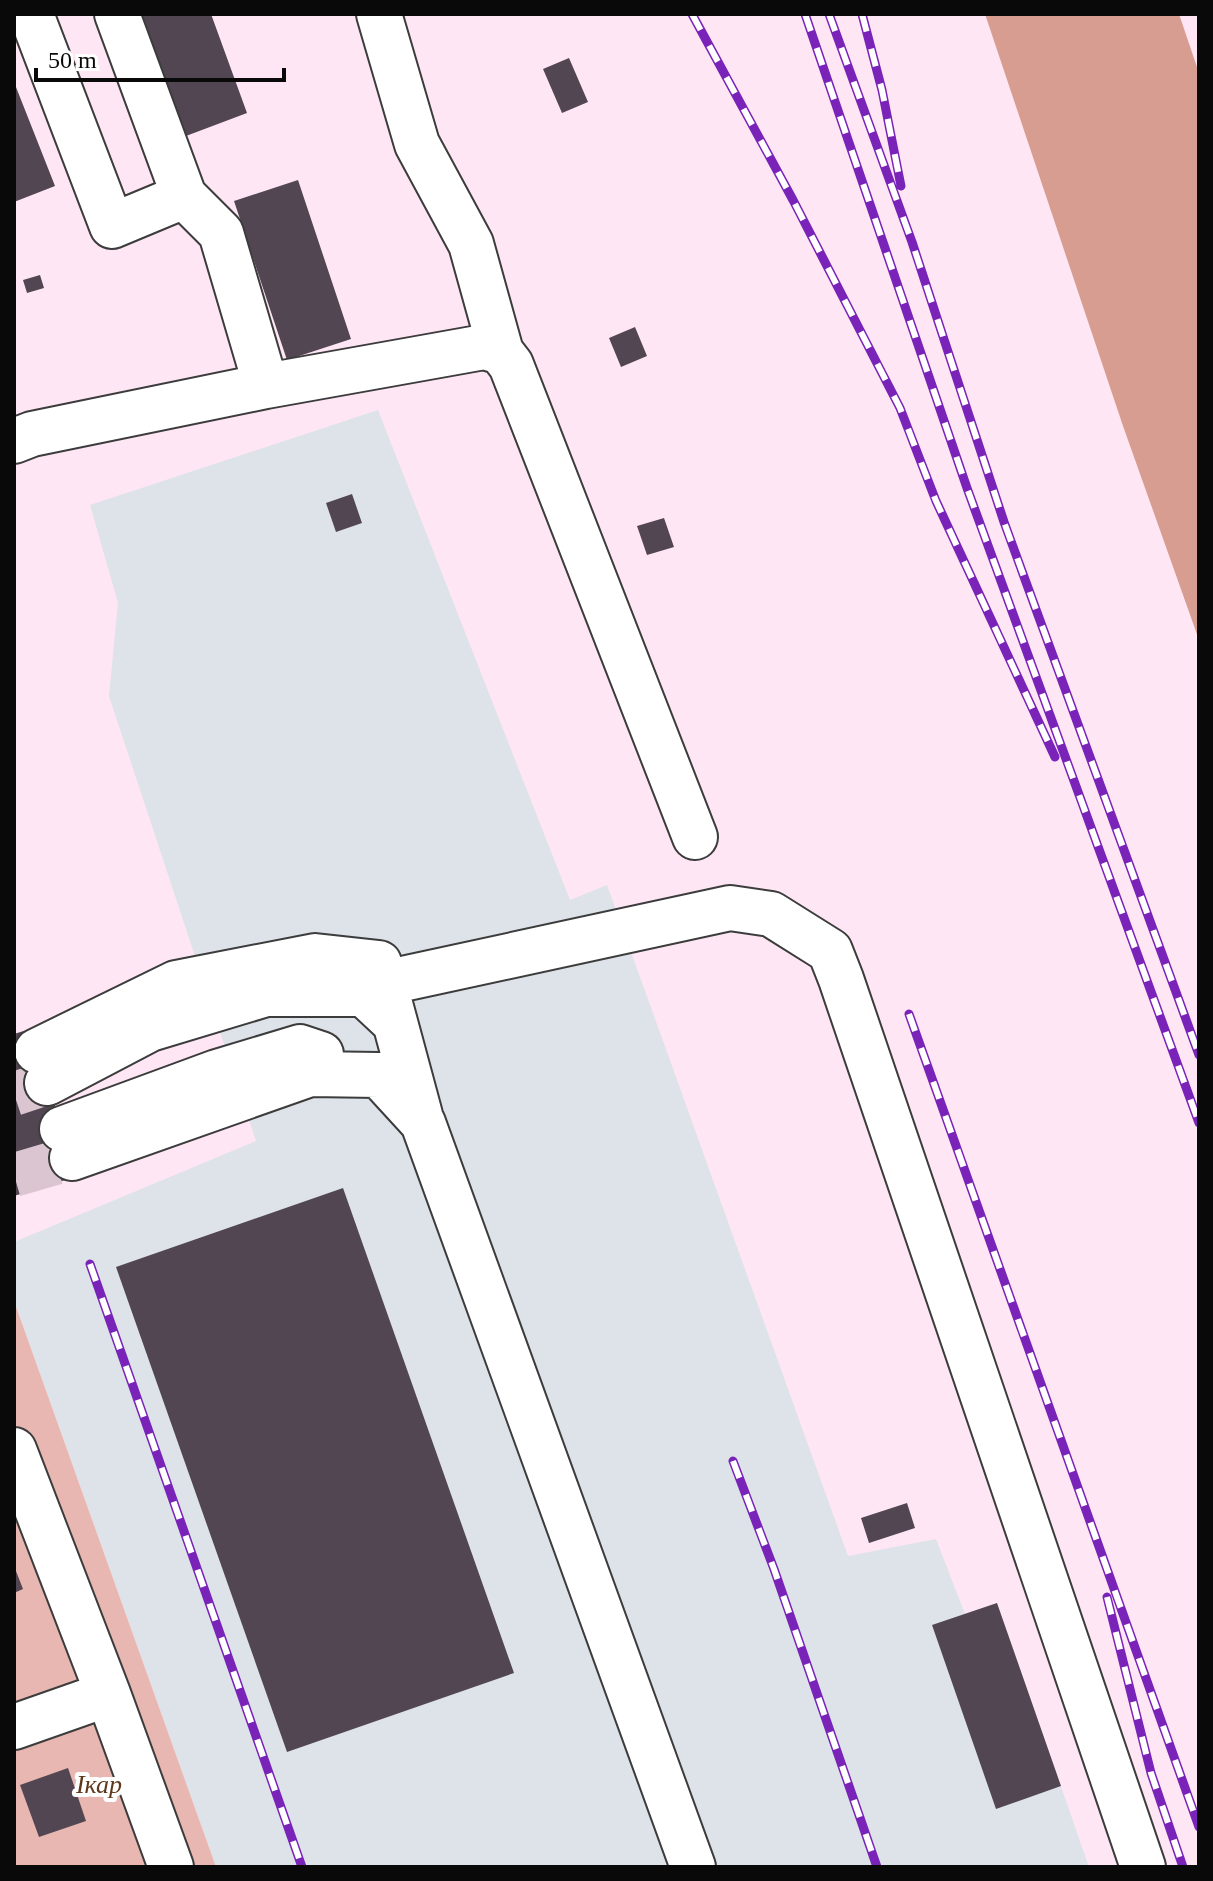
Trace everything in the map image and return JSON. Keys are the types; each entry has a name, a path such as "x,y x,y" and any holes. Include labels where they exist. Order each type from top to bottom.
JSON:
{"lane":[{"path":"31,14 112,226 184,196"},
{"path":"117,14 184,196 221,233 266,386"},
{"path":"379,14 417,144 471,244 501,352 511,365 695,837"},
{"path":"14,441 32,434 266,386 484,347 501,352"},
{"path":"390,1003 730,908 771,914 830,951 1143,1867"},
{"path":"42,1067 176,983 315,956 379,963 423,1123 693,1867"},
{"path":"67,1143 310,1074 379,1075 423,1123"},
{"path":"14,1450 171,1867"},
{"path":"14,1727 108,1694"}],"shaded area":[{"path":"985,14 1179,14 1199,73 1199,640 1123,426"},
{"path":"378,410 570,900 607,885 848,1556 936,1539 965,1614 997,1603 1089,1867 216,1867 14,1301 14,1242 256,1141 109,696 118,603 90,505"}],"green space":[{"name":"Ікар","path":"14,1301 216,1867 14,1867"}],"building":[{"path":"142,14 211,14 247,113 186,136"},
{"path":"569,58 588,102 562,113 543,69"},
{"path":"14,82 55,186 14,202"},
{"path":"298,180 351,339 287,360 234,201"},
{"path":"40,275 44,288 27,293 23,280"},
{"path":"635,327 647,356 621,367 609,338"},
{"path":"352,494 362,523 336,532 326,503"},
{"path":"664,518 674,547 647,555 637,526"},
{"path":"30,1029 78,1176 14,1196 14,1034"},
{"path":"343,1188 514,1673 287,1752 116,1267"},
{"path":"907,1503 915,1528 869,1543 861,1518"},
{"path":"14,1566 23,1589 14,1593"},
{"path":"997,1603 1061,1786 996,1809 932,1625"},
{"path":"68,1768 86,1821 39,1837 20,1785"}],"tunnel":[{"path":"14,1094 47,1083"},
{"path":"14,1175 72,1158"}],"railway":[{"path":"692,14 793,200 900,408 936,501 1055,757"},
{"path":"805,14 967,488 1199,1123"},
{"path":"829,14 912,242 1004,522 1199,1055"},
{"path":"862,14 882,90 901,186"},
{"path":"909,1014 1199,1827"},
{"path":"90,1264 302,1867"},
{"path":"733,1461 774,1569 877,1867"},
{"path":"1107,1597 1151,1773 1183,1867"}]}
